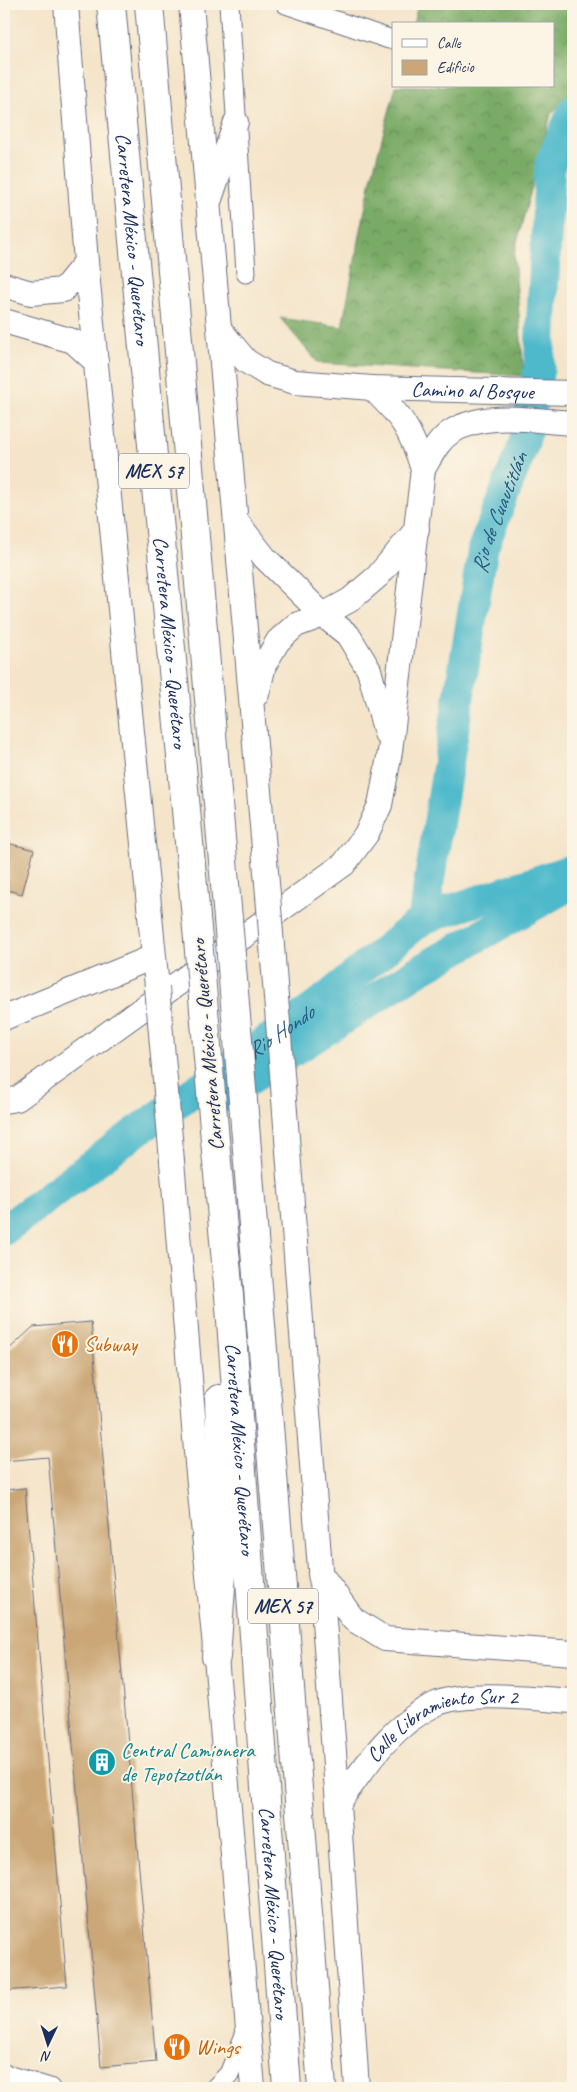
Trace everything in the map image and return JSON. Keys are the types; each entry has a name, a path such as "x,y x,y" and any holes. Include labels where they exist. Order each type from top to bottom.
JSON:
{"highway":[{"path":"98,4 120,113"},
{"name":"Carretera México - Querétaro","path":"111,4 198,939 230,1307 287,2088"},
{"name":"Carretera México - Querétaro","path":"149,4 228,919 322,2088"},
{"path":"216,1657 224,1546 218,1348 230,1307"}],"main road":[{"path":"66,4 86,262 157,987 253,2088"},
{"path":"191,4 207,207 220,330 254,711 338,1804 357,2088"},
{"path":"207,207 236,122"},
{"path":"4,285 31,293 62,290 86,262"},
{"path":"4,321 73,341 96,362"},
{"name":"Camino al Bosque","path":"220,330 246,361 267,374 294,382 372,388 573,394"},
{"path":"4,1101 17,1099 344,864 368,832 380,805 390,752 423,468 414,440 399,413 372,388"},
{"name":"Camino al Bosque","path":"423,468 436,446 450,432 477,420 505,419 573,423"},
{"path":"236,521 265,558 323,615 348,635 368,670 380,705 390,752"},
{"path":"254,711 264,664 278,641 296,625 323,615 350,600 378,576 417,529"},
{"path":"4,1018 153,957"},
{"path":"320,1572 353,1620 385,1639 573,1653"},
{"name":"Calle Libramiento Sur 2","path":"338,1804 369,1760 401,1726 437,1703 481,1696 573,1701"}],"street":[{"path":"229,4 246,273"},
{"path":"286,4 389,39"},
{"path":"215,2088 229,2074 248,2026"},
{"path":"4,2074 50,2088"}],"green space":[{"path":"418,4 573,4 573,90 551,114 514,254 524,376 318,363 280,318 342,327 371,179 395,88 554,88 554,22 414,22"}],"building":[{"path":"4,842 34,850 22,894 4,889"},
{"name":"Central Camionera de Tepotzotlán","path":"91,1322 156,2062 101,2067 48,1457 4,1461 4,1354 33,1327"},
{"path":"25,1488 67,1986 4,1991 4,1490"}],"waterway":[{"name":"Rio de Cuautitlán","path":"423,919 483,548 524,443 539,369 550,164 573,111"},
{"name":"Rio Hondo","path":"4,1230 137,1131 315,1007 423,919 573,869"},
{"path":"218,1100 416,972 572,884"}],"place":[{"name":"Subway","path":"65,1344"},
{"name":"Central Camionera de Tepotzotlán","path":"102,1762"},
{"name":"Wings","path":"177,2047"}]}
